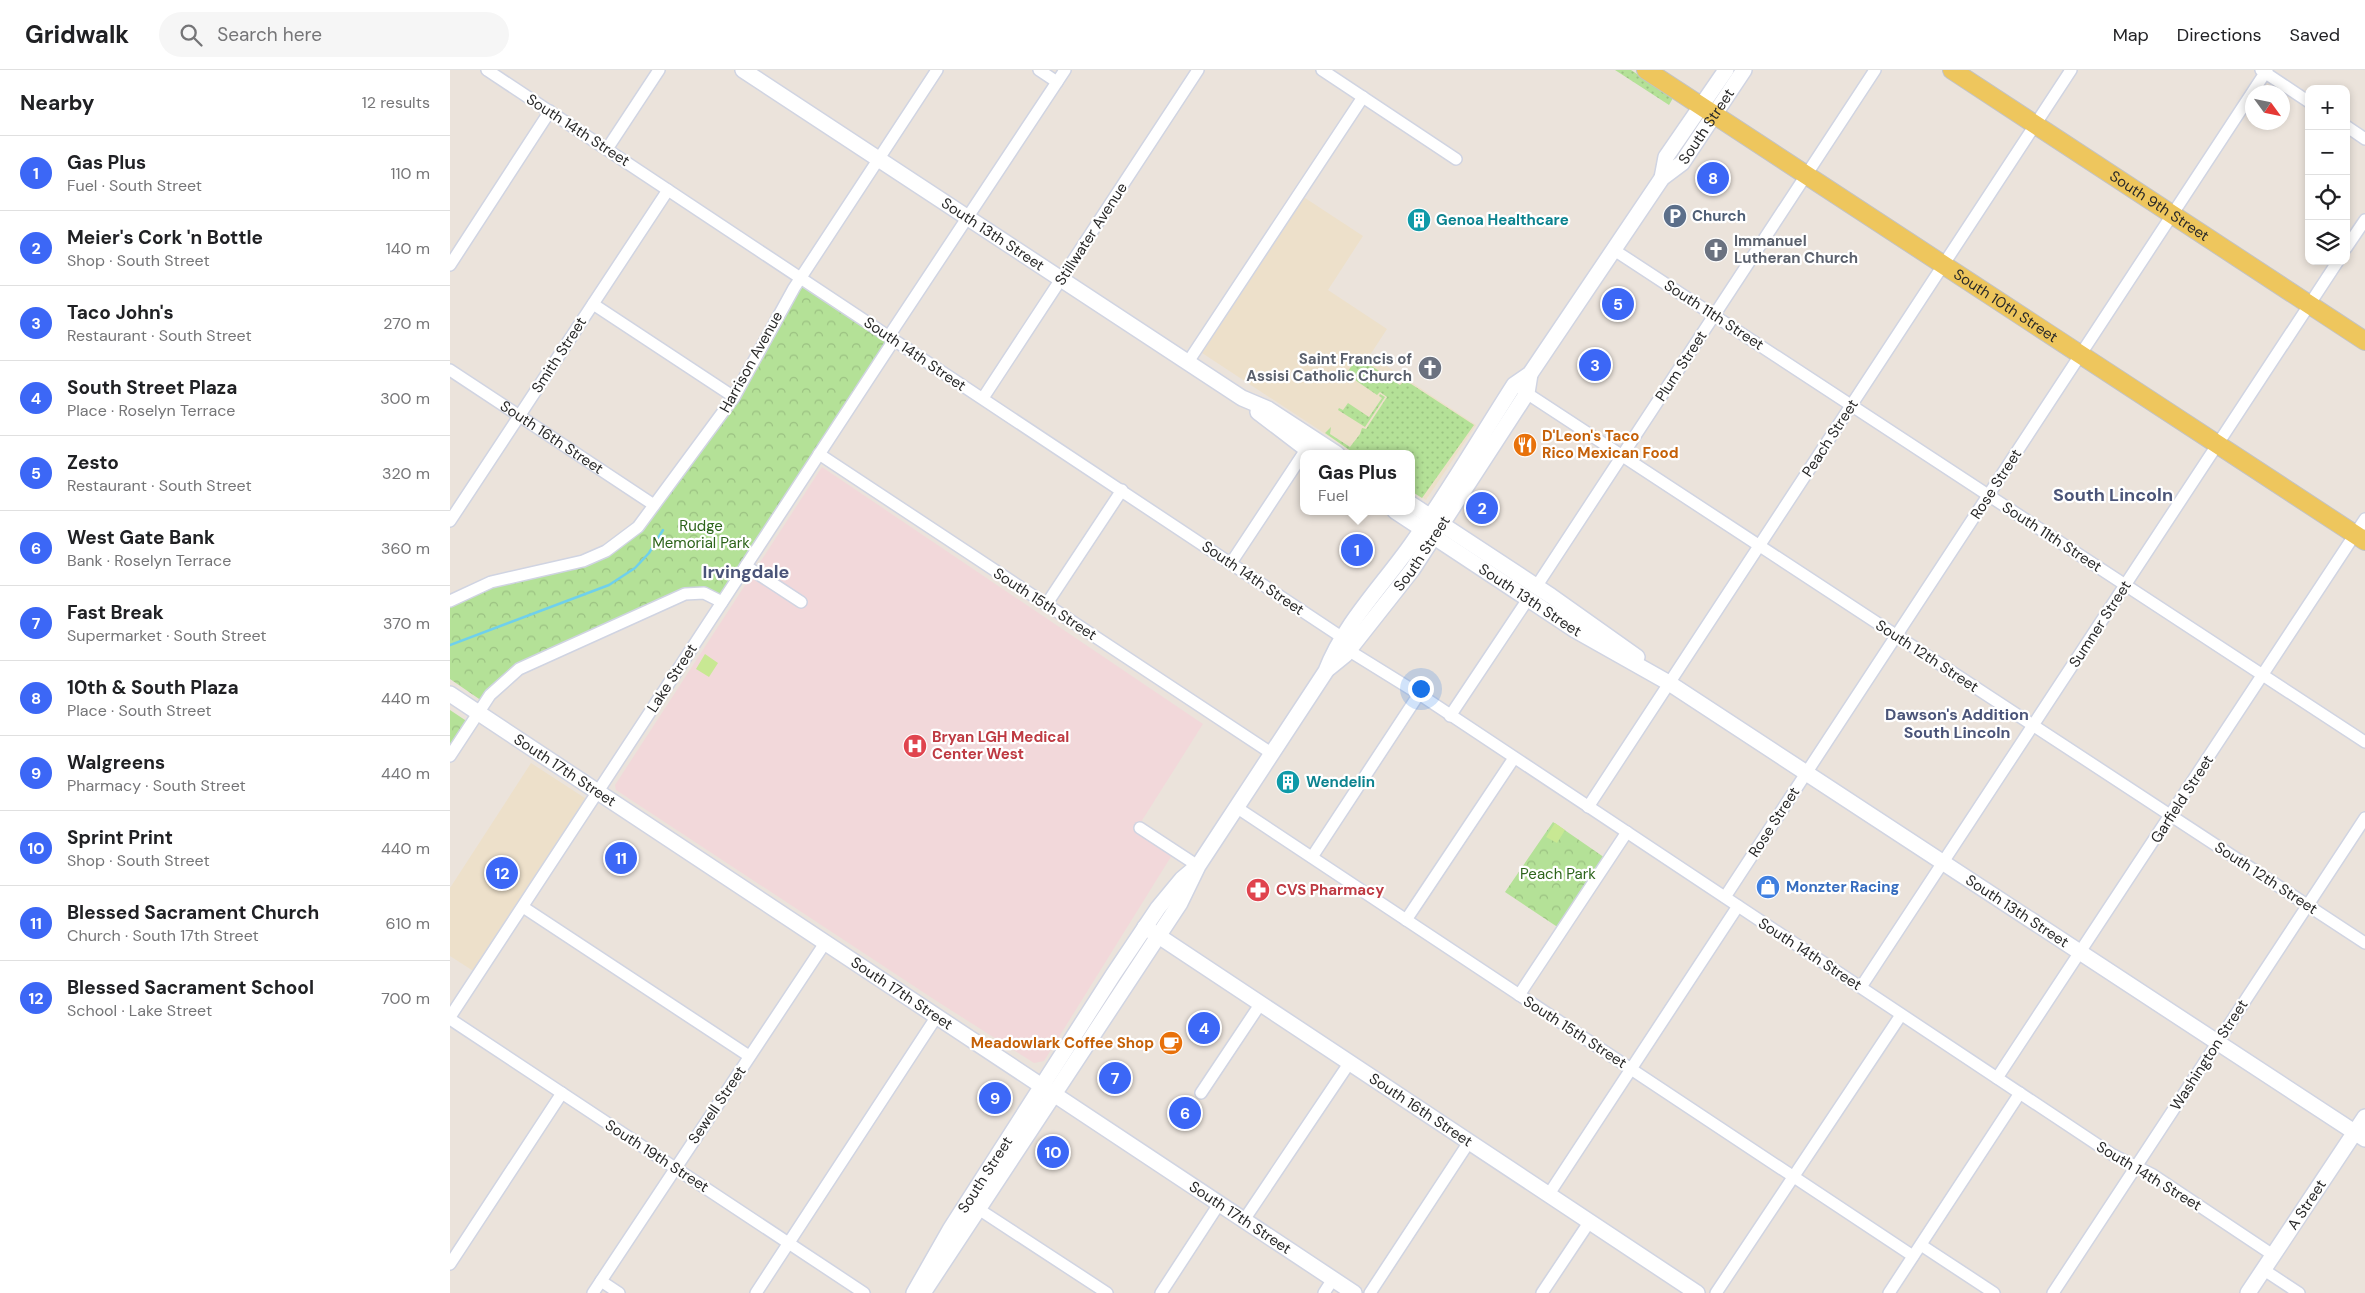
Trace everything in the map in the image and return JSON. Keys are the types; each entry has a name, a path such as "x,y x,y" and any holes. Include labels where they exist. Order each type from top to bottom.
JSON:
{"main road":[{"name":"South 13th Street","path":"743,70 1242,398 1302,450"},
{"name":"South 10th Street","path":"1646,70 2360,538"},
{"name":"South Street","path":"1432,527 1514,385 1530,374 1662,178 1682,163 1726,70"},
{"name":"South Street","path":"1708,111 1744,70"},
{"name":"South 9th Street","path":"1952,70 2365,341"},
{"name":"South Street","path":"924,1293 1159,936 1191,884 1198,866 1326,671 1432,527 1527,393 1530,374"},
{"name":"South 13th Street","path":"1242,398 1268,409 1331,450"},
{"name":"South 13th Street","path":"1415,508 1432,527"},
{"name":"South 13th Street","path":"1405,515 1432,527 1532,593 1575,630 1669,683 2360,1136"},
{"name":"South 17th Street","path":"450,694 1354,1293"},
{"name":"South Street","path":"914,1293 951,1228 1145,927 1177,884 1198,866"},
{"name":"South 16th Street","path":"1145,927 1697,1293"},
{"name":"A Street","path":"2248,1293 2273,1255 2360,1136 2365,1117"}],"street":[{"name":"South 14th Street","path":"487,70 1122,490 1450,716 2113,1155 2153,1175 2273,1255"},
{"path":"607,149 659,70"},
{"name":"Harrison Avenue","path":"450,601 491,582 583,561 606,551 638,527 734,397 754,363 774,320 800,277 937,70"},
{"path":"1038,70 1057,82"},
{"name":"Lake Street","path":"450,1018 820,454 968,218 1065,70"},
{"name":"Stillwater Avenue","path":"983,398 1198,70"},
{"path":"1322,70 1456,159"},
{"name":"Plum Street","path":"1450,716 1875,70"},
{"name":"Peach Street","path":"1588,807 2072,70"},
{"path":"2264,71 2305,99"},
{"name":"Rose Street","path":"1725,897 1989,496 2264,71"},
{"path":"1188,362 1363,97"},
{"path":"450,265 550,112"},
{"path":"2350,129 2365,139"},
{"name":"Smith Street","path":"450,521 668,190"},
{"path":"2350,242 2365,220"},
{"name":"South 11th Street","path":"1614,250 2365,742"},
{"name":"Sumner Street","path":"1861,987 2335,265"},
{"path":"593,304 734,397"},
{"name":"South 16th Street","path":"450,370 654,505"},
{"name":"South 12th Street","path":"1514,385 2365,943"},
{"name":"South 15th Street","path":"820,454 1272,753"},
{"path":"1230,563 1300,462"},
{"path":"1046,605 1122,490"},
{"name":"Garfield Street","path":"1997,1078 2263,675 2360,538 2365,519"},
{"path":"746,566 801,602"},
{"path":"450,756 490,695 519,669 686,594 704,593 722,602"},
{"path":"1312,857 1419,694"},
{"path":"1406,920 1514,758"},
{"name":"South 15th Street","path":"1236,808 1913,1256"},
{"name":"Washington Street","path":"2053,1293 2218,1043 2306,905 2365,818"},
{"path":"1140,828 1198,866"},
{"path":"1519,995 1627,832"},
{"path":"1549,1194 1738,906"},
{"path":"522,907 749,1056"},
{"name":"Sewell Street","path":"593,1293 824,943"},
{"path":"1201,1093 1260,1003"},
{"path":"1716,1293 1901,1015"},
{"path":"756,1293 937,1016"},
{"name":"South 19th Street","path":"450,1018 864,1293"},
{"path":"1244,1220 1350,1062"},
{"path":"450,1264 562,1093"},
{"path":"1889,1293 2020,1093"},
{"path":"1370,1293 1470,1142"},
{"path":"1161,1293 1220,1204"},
{"path":"980,1210 1107,1293"},
{"path":"1542,1293 1590,1222"},
{"path":"1921,1244 1994,1293"},
{"path":"2264,1270 2299,1293"},
{"path":"1324,1293 1333,1279"},
{"path":"601,1281 619,1293"}],"shaded area":[{"path":"1299,194 1363,236 1328,290 1387,329 1370,355 1476,425 1426,500 1415,493 1415,450 1350,450 1196,349"},
{"name":"Bryan LGH Medical Center West","path":"822,467 1203,724 1136,830 1172,855 1044,1061 1034,1063 616,790 615,785"},
{"path":"531,763 591,802 478,974 450,956 450,888"}],"green space":[{"path":"1615,70 1631,70 1673,98 1669,105"},
{"name":"Rudge Memorial Park","path":"800,277 894,340 722,602 696,592 519,669 485,703 450,679 450,601 470,590 562,566 624,540 716,423"},
{"path":"1359,354 1373,359 1370,365 1400,385 1405,380 1474,425 1422,498 1415,494 1415,450 1349,450 1325,433 1331,427 1330,434 1350,447 1360,434 1362,428 1366,429 1387,397 1380,392 1377,395 1355,380 1357,377 1345,376"},
{"path":"1380,394 1385,397 1365,427 1338,410 1339,408 1343,410 1348,403 1369,417 1382,398 1379,396"},
{"path":"705,654 718,663 709,677 696,669"},
{"path":"450,710 471,724 450,756"},
{"name":"Peach Park","path":"1553,822 1608,860 1562,930 1505,892"},
{"path":"1555,823 1565,830 1557,843 1546,837"}],"waterway":[{"path":"450,645 609,585 635,568 649,553 663,530"}],"place":[{"name":"10th & South Plaza","path":"1713,178"},
{"name":"Church","path":"1675,216"},
{"name":"Genoa Healthcare","path":"1419,220"},
{"name":"Immanuel Lutheran Church","path":"1716,250"},
{"name":"Zesto","path":"1618,304"},
{"name":"Taco John's","path":"1595,365"},
{"name":"Saint Francis of Assisi Catholic Church","path":"1430,368"},
{"name":"D'Leon's Taco Rico Mexican Food","path":"1525,445"},
{"name":"Meier's Cork 'n Bottle","path":"1482,508"},
{"name":"Gas Plus","path":"1357,550"},
{"name":"Bryan LGH Medical Center West","path":"915,746"},
{"name":"Wendelin","path":"1288,782"},
{"name":"Blessed Sacrament Church","path":"621,858"},
{"name":"Blessed Sacrament School","path":"502,873"},
{"name":"Monzter Racing","path":"1768,887"},
{"name":"CVS Pharmacy","path":"1258,890"},
{"name":"South Street Plaza","path":"1204,1028"},
{"name":"Meadowlark Coffee Shop","path":"1171,1043"},
{"name":"Fast Break","path":"1115,1078"},
{"name":"Walgreens","path":"995,1098"},
{"name":"West Gate Bank","path":"1185,1113"},
{"name":"Sprint Print","path":"1053,1152"}],"district":[{"name":"South Lincoln","path":"2113,495"},
{"name":"Irvingdale","path":"746,572"},
{"name":"Dawson's Addition South Lincoln","path":"1957,723"}]}
